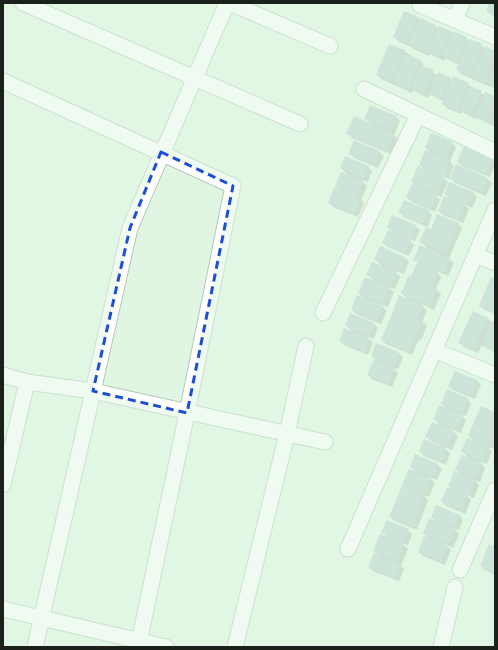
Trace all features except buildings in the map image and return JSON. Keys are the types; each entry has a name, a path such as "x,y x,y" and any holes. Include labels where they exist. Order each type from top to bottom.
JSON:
{"street":[{"path":"23,3 300,124"},
{"path":"35,647 130,228 161,152 227,3"},
{"path":"230,3 330,46"},
{"path":"455,20 462,3"},
{"path":"420,5 495,37"},
{"path":"3,81 233,186 188,413 138,644"},
{"path":"364,89 495,152"},
{"path":"323,313 418,115"},
{"path":"348,549 495,210"},
{"path":"476,255 495,263"},
{"path":"235,647 287,434 306,346"},
{"path":"434,350 495,375"},
{"path":"3,375 27,382 93,391 325,442"},
{"path":"3,485 27,382"},
{"path":"460,570 495,490"},
{"path":"441,647 455,587"},
{"path":"3,609 138,644 166,647"}],"highlighted area":[{"path":"161,152 233,186 187,413 93,391 130,228"}]}
